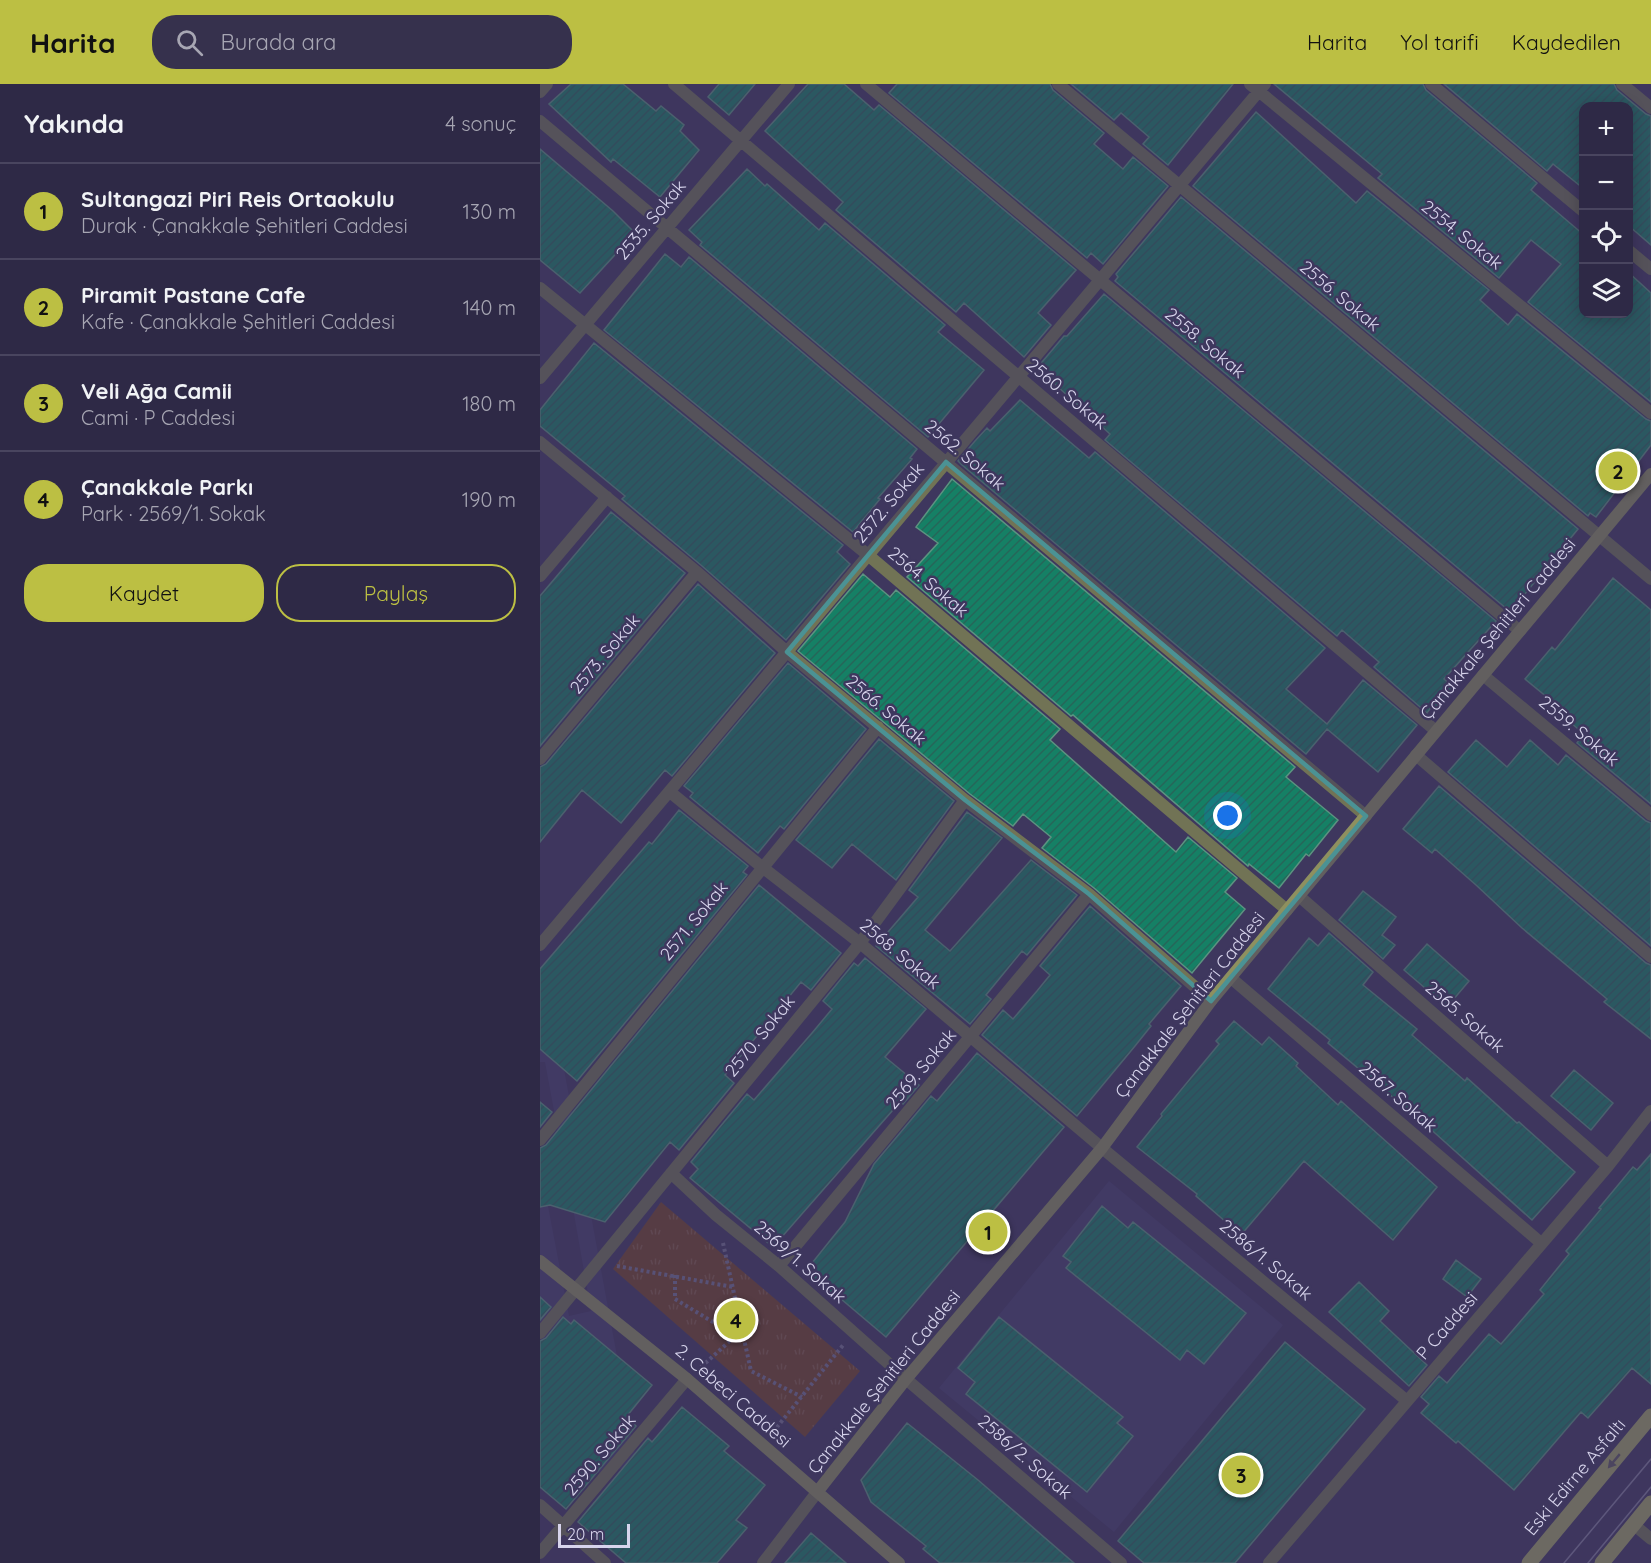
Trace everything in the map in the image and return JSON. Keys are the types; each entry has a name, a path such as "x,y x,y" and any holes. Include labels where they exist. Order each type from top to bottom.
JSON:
{"main road":[{"name":"Çanakkale Şehitleri Caddesi","path":"818,1491 906,1379 1102,1148 1211,1001 1651,474"},
{"name":"2. Cebeci Caddesi","path":"540,1261 687,1379 899,1563"},
{"name":"Eski Edirne Asfaltı","path":"1529,1563 1651,1416"},
{"path":"1602,1563 1651,1503"}],"street":[{"path":"540,92 547,84"},
{"name":"2560. Sokak","path":"674,84 1436,731"},
{"name":"2535. Sokak","path":"540,378 789,84"},
{"name":"2558. Sokak","path":"866,84 1520,631"},
{"name":"2556. Sokak","path":"1058,84 1651,579"},
{"path":"1431,84 1582,210"},
{"path":"1622,84 1651,108"},
{"name":"2572. Sokak","path":"540,945 1101,280 1258,86"},
{"name":"2554. Sokak","path":"1258,86 1651,413"},
{"name":"2562. Sokak","path":"540,121 1366,816"},
{"path":"1633,253 1651,269"},
{"name":"2564. Sokak","path":"540,288 868,555 1287,910"},
{"name":"2566. Sokak","path":"540,442 965,800 1089,894 1211,1001"},
{"path":"540,576 607,497"},
{"name":"2573. Sokak","path":"540,759 697,572"},
{"name":"2559. Sokak","path":"1483,675 1651,815"},
{"name":"2571. Sokak","path":"540,1140 878,727"},
{"path":"1416,755 1651,957"},
{"name":"2568. Sokak","path":"670,792 860,943 1102,1148"},
{"name":"2570. Sokak","path":"540,1333 860,943 965,800"},
{"name":"2569. Sokak","path":"779,1266 1089,894"},
{"name":"2565. Sokak","path":"1299,896 1608,1166"},
{"name":"2567. Sokak","path":"1231,978 1541,1243"},
{"name":"P Caddesi","path":"1269,1563 1608,1166 1651,1111"},
{"name":"2586/1. Sokak","path":"1102,1148 1406,1400"},
{"name":"2569/1. Sokak","path":"671,1173 716,1215 779,1266 906,1379"},
{"name":"2590. Sokak","path":"540,1553 687,1379"},
{"name":"2586/2. Sokak","path":"906,1379 1121,1563"},
{"name":"Çanakkale Şehitleri Caddesi","path":"763,1563 818,1491"},
{"path":"540,1504 605,1563"},
{"path":"1634,1524 1651,1539"}],"path":[{"path":"716,1215 751,1371 802,1397"},
{"path":"596,1262 733,1287"},
{"path":"675,1275 675,1299 736,1336"},
{"path":"687,1379 743,1329"},
{"path":"763,1446 853,1332"}],"highlighted area":[{"path":"946,462 1366,816 1211,1001 1089,894 965,800 787,652"}],"shaded area":[{"path":"551,999 643,1497 627,1500 621,1469 540,1484 540,1162 565,1170 545,1062 540,1062 540,1001","holes":["571,1197 591,1311 569,1316 547,1201","596,1337 616,1444 574,1341"]},
{"path":"1109,1181 1283,1325 1114,1532 939,1388"}],"green space":[{"path":"661,1202 860,1371 805,1437 613,1269"}],"building":[{"path":"571,84 623,84 656,111 661,106 684,125 680,131 699,150 660,197 613,159 611,162 549,104"},
{"path":"719,84 755,84 729,115 708,97"},
{"path":"808,84 844,84 874,110 879,105 1076,270 1038,313 1051,325 1024,357 964,303 956,312 836,210 843,202 765,131"},
{"path":"897,84 1050,84 1053,90 1104,133 1094,144 1123,169 1133,157 1168,186 1103,264 1091,253 1087,258 889,93"},
{"path":"1071,84 1233,84 1168,165 1143,144 1149,137 1121,113 1114,120"},
{"path":"1274,84 1423,84 1426,90 1537,183 1531,190 1579,231 1579,318 1633,318 1633,277 1651,293 1651,402 1528,302 1561,264 1531,240 1499,278 1378,178 1382,174"},
{"path":"1444,84 1614,84 1617,90 1632,102 1579,102 1579,185 1553,164 1547,171"},
{"path":"1633,103 1651,116 1651,245 1633,229"},
{"path":"1256,112 1356,203 1367,191 1489,290 1480,300 1508,325 1517,314 1651,421 1651,445 1596,517 1590,513 1588,516 1193,186"},
{"path":"540,149 613,211 635,233 580,293 540,260"},
{"path":"747,169 819,230 825,223 945,325 938,332 984,370 928,437 700,245 702,242 689,230"},
{"path":"1181,197 1578,529 1511,611 1115,281 1118,277 1116,274"},
{"path":"665,254 681,267 689,257 917,449 910,458 912,459 878,498 880,499 853,532 604,330"},
{"path":"1104,294 1496,621 1444,679 1454,688 1435,709 1432,706 1427,713 1374,667 1379,662 1342,630 1337,636 1105,440 1110,434 1037,368"},
{"path":"594,343 843,545 837,552 850,564 786,640 622,499 625,496 540,426 540,410"},
{"path":"1020,400 1089,458 1095,452 1325,648 1286,689 1327,724 1363,680 1417,725 1378,772 1327,729 1306,754 958,461 987,428 990,431"},
{"path":"952,479 1295,767 1286,777 1338,820 1309,856 1306,854 1279,888 1249,864 1248,866 1073,715 1071,716 907,577 938,543 916,527"},
{"path":"611,512 685,573 540,746 540,596"},
{"path":"863,574 890,597 896,590 1060,729 1050,740 1176,852 1188,837 1237,878 1225,892 1245,909 1192,973 1094,888 1042,848 1051,837 1023,814 1013,826 970,794 798,651"},
{"path":"1613,578 1651,610 1651,804 1577,743 1584,734 1556,710 1559,707 1525,679 1552,647 1555,650"},
{"path":"698,584 775,653 672,776 665,770 621,823 582,790 540,842 540,767 546,764"},
{"path":"788,663 866,729 784,829 780,826 758,853 690,797 693,793 684,786"},
{"path":"879,739 954,801 896,880 852,844 832,868 796,840"},
{"path":"1476,740 1507,767 1530,740 1558,765 1566,755 1651,823 1651,946 1448,772"},
{"path":"1439,786 1651,965 1651,1039 1604,1002 1607,999 1522,928 1435,849 1432,853 1403,829"},
{"path":"679,810 748,866 743,872 747,875 577,1081 540,1049 540,969 649,842 652,844"},
{"path":"967,812 1002,838 925,930 950,951 1031,860 1077,895 1027,955 1022,951 986,995 991,999 970,1024 876,946 918,897 909,890"},
{"path":"759,885 841,953 811,990 801,982 725,1075 734,1083 679,1150 670,1142 605,1222 550,1205 540,1207 540,1148 546,1145"},
{"path":"1363,891 1396,917 1382,935 1395,945 1383,959 1339,920"},
{"path":"1090,906 1181,986 1077,1116 982,1035 1003,1010 1013,1019 1037,991 1050,975 1040,966"},
{"path":"1329,933 1373,972 1363,985 1417,1029 1412,1035 1465,1081 1467,1078 1575,1172 1532,1220 1426,1125 1328,1043 1330,1040 1268,989 1309,938 1318,946"},
{"path":"1427,944 1469,981 1447,1007 1404,970"},
{"path":"865,958 926,1009 885,1057 919,1085 903,1104 900,1102 773,1247 690,1178 698,1169 691,1162 747,1094 754,1100 812,1033 832,1009 823,1001 854,963 858,966"},
{"path":"1234,1021 1262,1045 1269,1037 1298,1063 1296,1066 1338,1105 1341,1101 1437,1187 1393,1240 1304,1161 1241,1235 1196,1196 1197,1194 1137,1147 1219,1044 1216,1041"},
{"path":"977,1053 1064,1127 886,1337 841,1299 839,1301 804,1273 845,1222 874,1164 931,1096 937,1101"},
{"path":"1574,1070 1613,1103 1591,1130 1551,1096"},
{"path":"540,1102 552,1112 540,1127"},
{"path":"1651,1154 1651,1384 1632,1368 1588,1418 1581,1412 1514,1490 1458,1441 1456,1443 1421,1413 1429,1404 1421,1397 1439,1376 1447,1383 1489,1334 1501,1344 1544,1294 1540,1290 1569,1254 1566,1251 1601,1209 1599,1208 1633,1167 1637,1170"},
{"path":"1102,1206 1128,1228 1133,1222 1246,1313 1204,1364 1187,1350 1180,1360 1066,1268 1071,1262 1063,1256"},
{"path":"1456,1260 1481,1279 1467,1297 1443,1279"},
{"path":"1359,1282 1389,1311 1380,1321 1427,1365 1409,1386 1329,1312"},
{"path":"540,1297 551,1307 540,1320"},
{"path":"563,1317 571,1324 574,1320 652,1385 627,1416 636,1426 566,1509 540,1487 540,1341 546,1338"},
{"path":"999,1317 1123,1417 1117,1423 1133,1436 1087,1492 966,1394 975,1382 958,1368"},
{"path":"1285,1342 1365,1409 1235,1563 1144,1563 1118,1541"},
{"path":"682,1407 729,1446 724,1451 765,1485 736,1520 747,1528 717,1563 626,1563 578,1522 648,1438 652,1442"},
{"path":"907,1423 978,1480 1074,1563 940,1563 923,1549 926,1546 871,1502 861,1480"},
{"path":"811,1533 846,1563 785,1563"}],"tram line":[{"path":"1564,1563 1651,1459"},
{"path":"1588,1563 1651,1487"}],"place":[{"name":"Piramit Pastane Cafe","path":"1618,471"},
{"name":"Sultangazi Piri Reis Ortaokulu","path":"988,1232"},
{"name":"Çanakkale Parkı","path":"736,1320"},
{"name":"Veli Ağa Camii","path":"1241,1475"}]}
